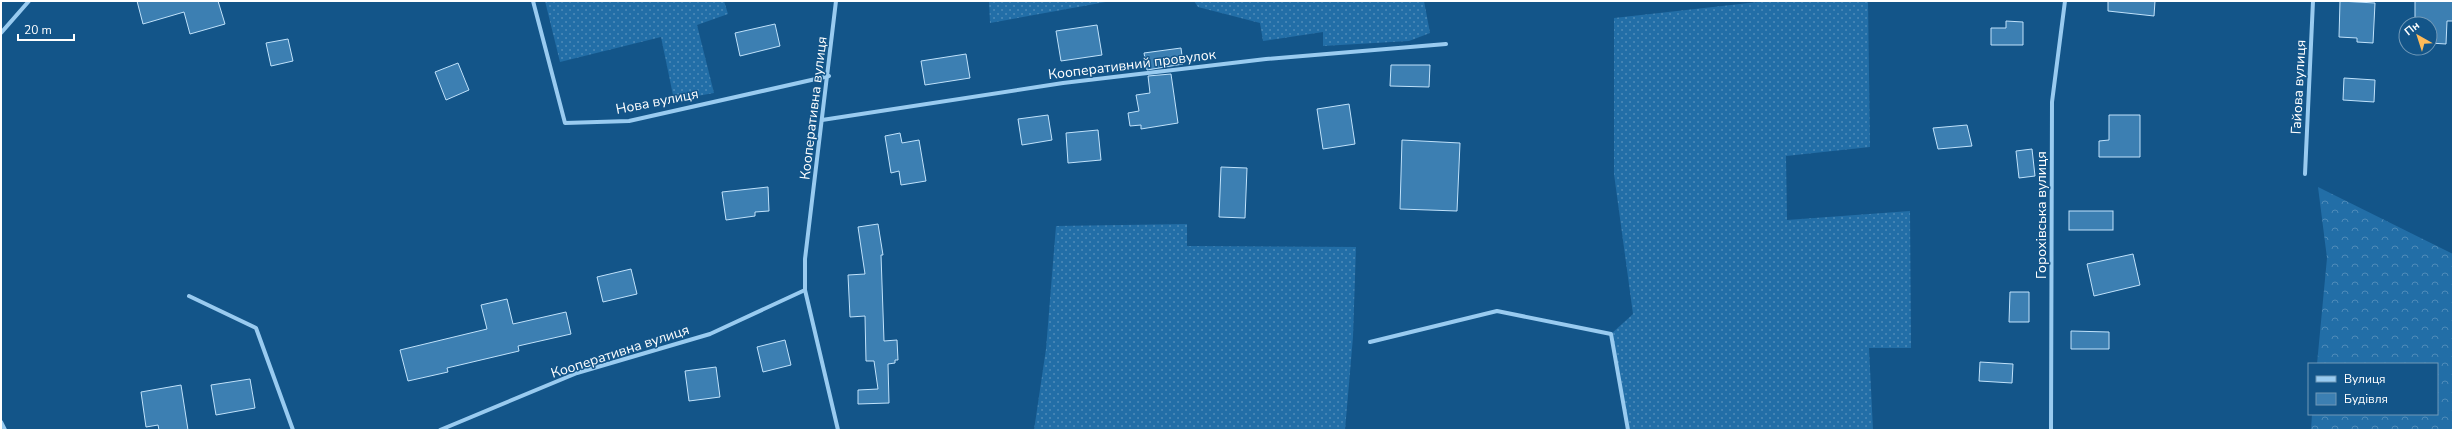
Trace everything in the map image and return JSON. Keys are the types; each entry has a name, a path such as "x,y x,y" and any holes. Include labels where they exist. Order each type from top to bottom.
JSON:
{"street":[{"path":"1,33 29,1"},
{"name":"Нова вулиця","path":"533,1 565,122 629,121 829,76"},
{"name":"Кооперативна вулиця","path":"836,1 829,76 822,120 805,259 804,290 838,430"},
{"name":"Горохівська вулиця","path":"2051,430 2052,102 2065,1"},
{"name":"Гайова вулиця","path":"2305,174 2313,1"},
{"name":"Кооперативний провулок","path":"822,120 1071,82 1266,59 1446,44"},
{"name":"Кооперативна вулиця","path":"440,430 578,373 710,334 804,290"},
{"path":"189,296 256,328 293,430"},
{"path":"1370,342 1497,311 1611,334 1628,430"},
{"path":"1,422 4,430"}],"green space":[{"path":"545,1 724,1 728,14 697,25 714,93 674,100 661,37 560,62"},
{"path":"989,1 1111,1 990,23"},
{"path":"1194,1 1424,1 1430,33 1409,41 1323,46 1323,32 1263,41 1260,23 1198,7"},
{"path":"1767,1 1868,1 1870,147 1786,156 1787,220 1910,211 1911,348 1869,348 1873,430 1628,430 1611,334 1633,314 1614,174 1614,18"},
{"path":"2318,187 2453,254 2453,430 2311,430 2312,415 2438,415 2438,363 2317,363 2327,258"},
{"path":"1187,224 1187,246 1356,247 1353,337 1345,430 1034,430 1046,349 1056,226"}],"building":[{"path":"137,1 218,1 225,24 190,34 184,12 143,24"},
{"path":"2108,1 2155,1 2154,16 2108,11"},
{"path":"2340,1 2375,3 2373,43 2357,42 2357,38 2339,37"},
{"path":"2415,1 2453,1 2453,21 2447,21 2446,44 2438,44 2438,16 2415,16"},
{"path":"2006,21 2023,22 2023,45 1991,45 1991,28 2006,28"},
{"path":"775,24 780,46 740,56 735,33"},
{"path":"1097,25 1102,55 1061,61 1056,31"},
{"path":"288,39 293,61 271,66 266,43"},
{"path":"1181,48 1183,64 1147,70 1144,53"},
{"path":"966,54 970,78 925,85 921,61"},
{"path":"458,63 469,90 446,100 435,72"},
{"path":"1391,65 1430,65 1429,87 1390,86"},
{"path":"1171,74 1178,123 1141,129 1141,125 1130,126 1128,113 1139,111 1136,95 1150,93 1148,76"},
{"path":"2344,78 2375,80 2374,102 2343,100"},
{"path":"1349,104 1355,144 1323,149 1317,109"},
{"path":"1048,115 1052,140 1022,145 1018,119"},
{"path":"2109,115 2140,115 2140,157 2099,157 2099,141 2109,140"},
{"path":"1967,125 1972,146 1938,149 1933,128"},
{"path":"1098,130 1101,160 1068,163 1066,133"},
{"path":"900,133 902,143 919,140 926,181 901,185 899,171 891,173 885,136"},
{"path":"1402,140 1460,143 1457,211 1400,209"},
{"path":"2032,149 2035,176 2019,178 2016,151"},
{"path":"1221,167 1247,168 1245,218 1219,217"},
{"path":"768,187 769,211 755,212 755,216 726,220 722,192"},
{"path":"2069,211 2113,211 2113,230 2069,230"},
{"path":"878,224 883,255 881,255 884,341 897,340 898,360 895,360 895,363 888,364 889,403 858,404 858,390 878,389 874,361 866,361 865,316 850,317 848,275 865,274 858,227"},
{"path":"2133,254 2140,285 2094,296 2087,264"},
{"path":"631,269 637,294 603,302 597,277"},
{"path":"2010,292 2029,292 2029,322 2009,322"},
{"path":"507,299 513,324 566,312 571,334 518,346 519,351 447,368 448,372 408,381 400,350 487,329 481,305"},
{"path":"2071,331 2109,332 2109,349 2071,349"},
{"path":"785,340 791,365 763,372 757,347"},
{"path":"1980,362 2013,364 2012,383 1979,381"},
{"path":"716,367 720,397 689,401 685,371"},
{"path":"250,379 255,408 216,415 211,385"},
{"path":"181,385 188,430 159,430 158,425 146,427 141,392"}]}
